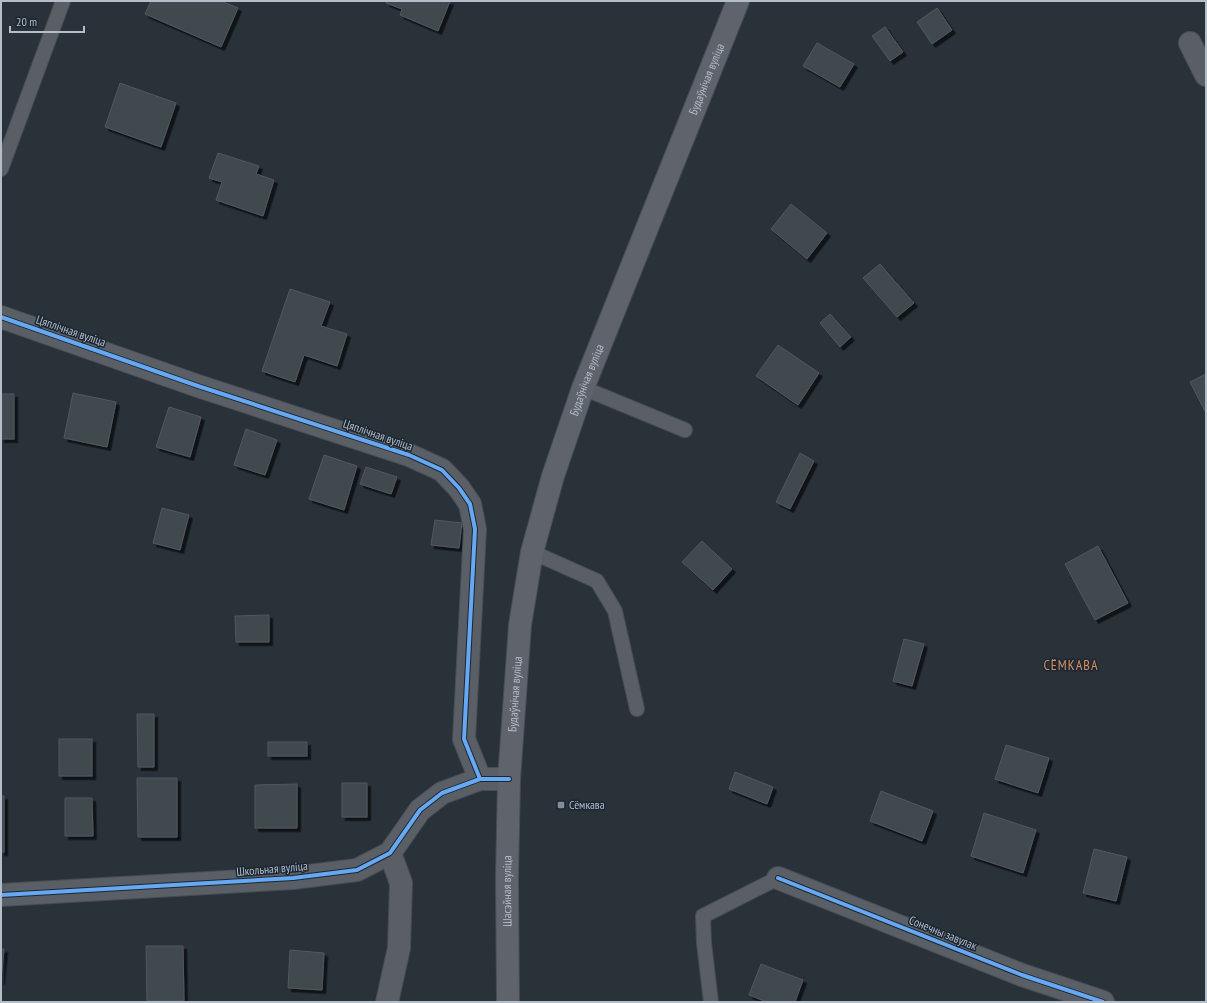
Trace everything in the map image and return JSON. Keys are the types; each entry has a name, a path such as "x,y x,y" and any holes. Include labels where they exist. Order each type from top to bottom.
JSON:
{"main road":[{"name":"Будаўнічая вуліца","path":"509,779 520,625 532,552 553,476 583,388 738,1"},
{"name":"Шасэйная вуліца","path":"508,1002 507,878 509,779"}],"street":[{"path":"1190,43 1206,75"},
{"name":"Цяплічная вуліца","path":"1,317 198,386 409,455 442,470 459,488 470,504 475,529 464,739 480,779"},
{"name":"Школьная вуліца","path":"1,895 293,878 357,870 390,853 420,810 442,793 480,779 509,779"},
{"path":"387,1002 399,948 401,883 390,853"},
{"name":"Сонечны завулак","path":"778,878 1022,975 1103,1002"}],"lane":[{"path":"1,169 63,1"},
{"path":"583,388 685,430"},
{"path":"532,552 597,581 615,611 637,709"},
{"path":"711,1002 704,943 703,916 778,878"}],"building":[{"path":"151,1 221,1 238,8 221,47 145,14"},
{"path":"387,1 450,1 438,31 400,15 402,9 386,3"},
{"path":"937,8 952,30 932,44 917,22"},
{"path":"885,27 903,52 890,61 872,36"},
{"path":"817,43 854,64 840,87 803,66"},
{"path":"120,83 176,103 161,147 105,127"},
{"path":"218,153 259,166 256,174 274,180 263,216 216,200 222,182 209,178"},
{"path":"791,204 827,233 807,259 771,229"},
{"path":"880,264 914,303 897,317 863,278"},
{"path":"290,289 330,302 321,326 347,334 337,366 304,355 295,382 262,371"},
{"path":"830,314 851,337 840,347 820,323"},
{"path":"778,345 819,373 798,405 756,376"},
{"path":"1206,374 1206,413 1190,382"},
{"path":"73,393 116,402 107,447 64,438"},
{"path":"1,394 14,394 14,439 1,439"},
{"path":"169,407 201,417 190,457 156,447"},
{"path":"246,429 277,440 265,475 234,465"},
{"path":"800,453 814,461 790,509 776,502"},
{"path":"324,455 357,466 344,510 309,499"},
{"path":"366,467 397,477 391,494 360,484"},
{"path":"162,508 189,515 180,550 153,543"},
{"path":"435,520 462,523 459,548 431,545"},
{"path":"702,541 732,569 713,590 682,562"},
{"path":"1098,546 1128,603 1095,620 1065,564"},
{"path":"269,615 269,642 236,642 235,616"},
{"path":"904,639 924,644 912,686 893,681"},
{"path":"137,714 154,714 154,767 138,767"},
{"path":"59,739 92,739 92,776 59,776"},
{"path":"268,742 307,742 307,756 268,756"},
{"path":"1006,745 1049,758 1038,793 995,779"},
{"path":"735,772 773,787 767,804 729,789"},
{"path":"137,778 177,778 177,837 138,837"},
{"path":"342,783 367,783 367,817 342,817"},
{"path":"297,784 297,828 255,828 255,785"},
{"path":"881,791 933,811 922,841 870,821"},
{"path":"1,796 4,796 4,852 1,852"},
{"path":"65,798 92,798 93,836 65,836"},
{"path":"984,813 1036,830 1023,873 971,856"},
{"path":"1094,849 1127,857 1116,901 1083,893"},
{"path":"146,946 183,946 184,1001 147,1001"},
{"path":"1,949 4,949 1,981"},
{"path":"290,950 324,953 322,990 288,988"},
{"path":"761,964 803,980 795,1002 767,1002 749,995"}],"cycle path":[{"path":"1,317 198,386 409,455 442,470 459,488 470,504 475,529 464,739 480,779"},
{"path":"1,895 293,878 357,870 390,853 420,810 442,793 480,779 509,779"},
{"path":"778,878 1022,975 1103,1002"}],"place":[{"name":"Сёмкава","path":"561,805"}],"district":[{"name":"СЁМКАВА","path":"1071,665"}]}
